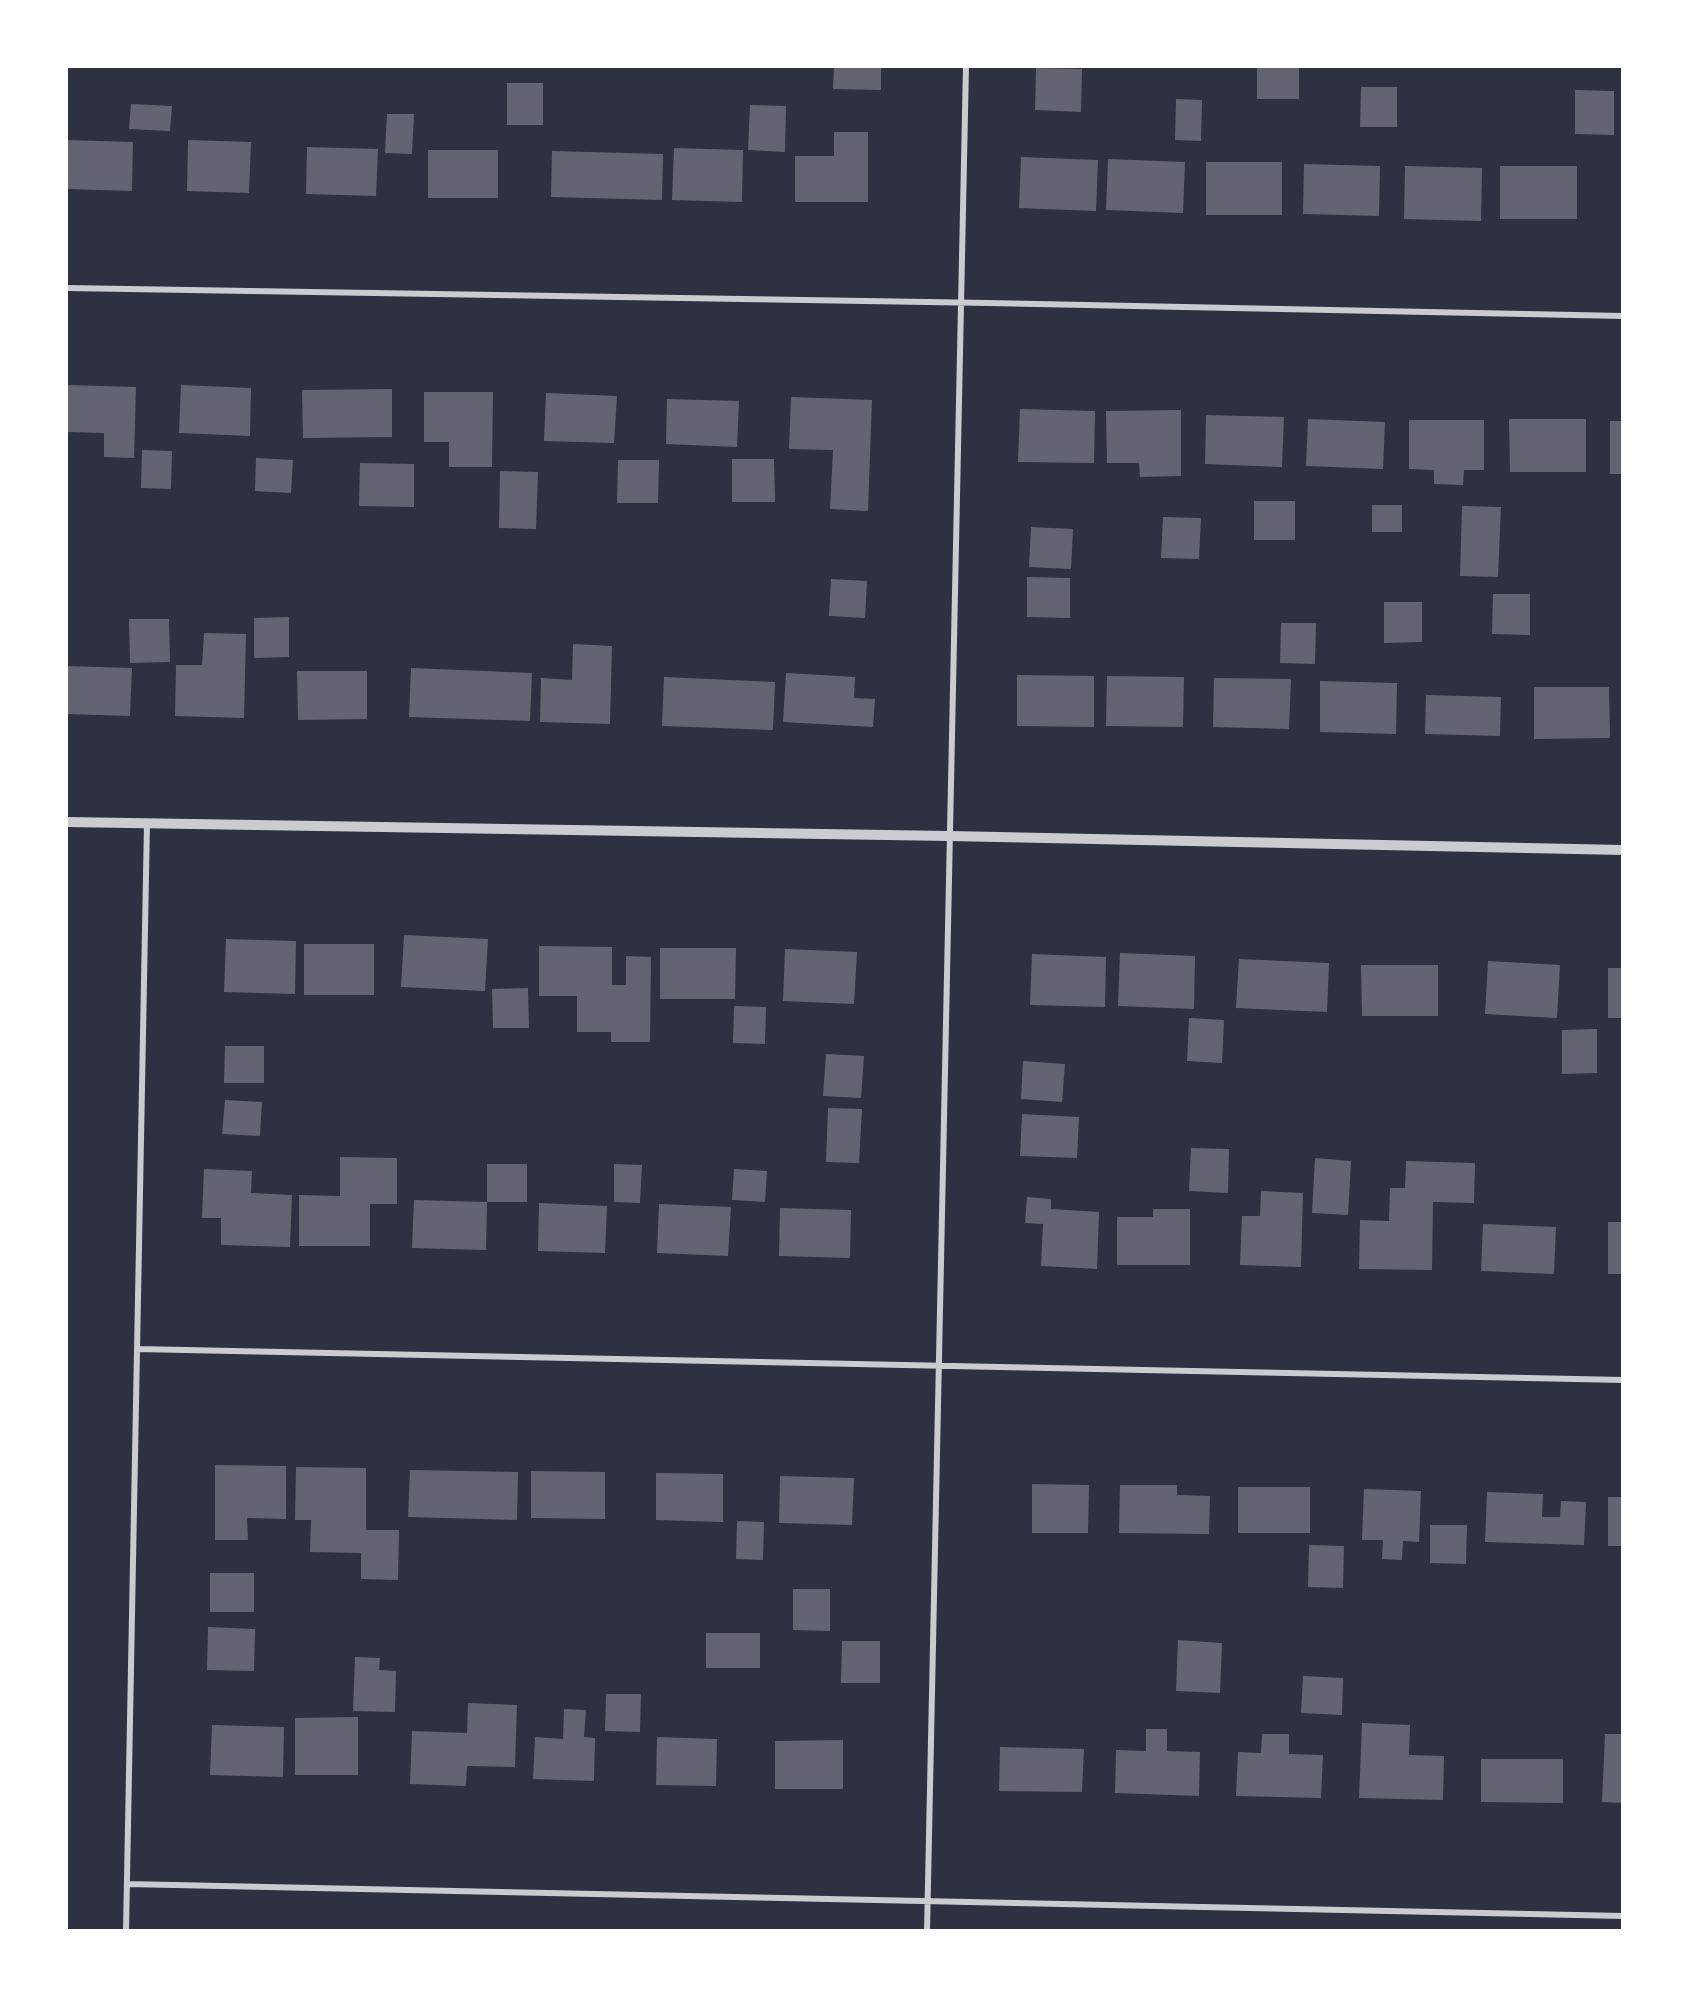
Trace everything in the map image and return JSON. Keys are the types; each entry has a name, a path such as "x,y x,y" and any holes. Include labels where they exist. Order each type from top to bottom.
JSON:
{"street":[{"path":"927,1931 966,66"},
{"path":"66,288 962,302 1623,316"},
{"path":"66,822 949,836 1623,850"},
{"path":"126,1931 147,823"},
{"path":"137,1349 1623,1380"},
{"path":"127,1884 1623,1916"}],"building":[{"path":"834,66 881,66 881,90 833,89"},
{"path":"1257,66 1299,66 1299,99 1257,99"},
{"path":"1036,68 1082,69 1081,112 1035,110"},
{"path":"507,83 543,83 543,125 507,125"},
{"path":"1361,87 1397,87 1397,127 1360,127"},
{"path":"1575,90 1614,91 1614,135 1575,134"},
{"path":"1176,99 1202,100 1201,141 1175,140"},
{"path":"131,104 172,106 170,131 129,129"},
{"path":"750,105 786,106 785,152 748,150"},
{"path":"387,114 414,114 412,154 385,153"},
{"path":"834,132 868,132 868,202 795,202 795,156 834,156"},
{"path":"66,140 133,142 132,191 66,189"},
{"path":"188,140 251,142 249,193 187,191"},
{"path":"307,147 378,149 376,196 306,194"},
{"path":"674,148 743,150 742,202 672,200"},
{"path":"428,150 498,150 498,198 428,198"},
{"path":"552,151 663,154 662,200 551,197"},
{"path":"1021,157 1098,160 1096,211 1019,208"},
{"path":"1108,159 1185,162 1183,213 1106,210"},
{"path":"1206,162 1282,162 1282,215 1206,215"},
{"path":"1304,164 1380,166 1379,216 1303,214"},
{"path":"1405,166 1482,168 1481,221 1404,219"},
{"path":"1500,166 1577,166 1577,219 1500,219"},
{"path":"68,385 136,387 134,458 104,457 104,433 67,432"},
{"path":"181,385 251,388 250,436 179,433"},
{"path":"392,389 392,437 303,438 302,390"},
{"path":"424,392 493,392 492,467 449,467 449,442 424,442"},
{"path":"546,393 617,396 614,443 544,441"},
{"path":"791,397 872,400 868,511 830,509 833,450 789,449"},
{"path":"667,399 739,401 737,447 666,444"},
{"path":"1020,409 1095,411 1094,463 1018,462"},
{"path":"1181,410 1181,476 1140,477 1139,463 1107,463 1106,411"},
{"path":"1206,415 1284,417 1282,467 1205,464"},
{"path":"1308,419 1385,422 1383,469 1306,466"},
{"path":"1509,419 1586,419 1586,472 1510,472"},
{"path":"1409,420 1484,420 1484,470 1464,470 1463,485 1434,484 1434,470 1409,469"},
{"path":"1610,421 1623,421 1623,474 1610,474"},
{"path":"142,450 172,451 171,489 141,488"},
{"path":"256,458 293,460 291,493 255,491"},
{"path":"732,459 774,459 775,502 732,502"},
{"path":"618,460 659,460 658,503 617,503"},
{"path":"360,463 414,464 414,507 359,506"},
{"path":"500,471 538,472 536,529 499,528"},
{"path":"1254,501 1295,501 1295,540 1254,540"},
{"path":"1372,505 1402,505 1402,532 1372,532"},
{"path":"1462,506 1501,507 1498,577 1460,576"},
{"path":"1163,517 1201,518 1199,559 1161,558"},
{"path":"1031,527 1073,529 1071,569 1029,567"},
{"path":"1027,577 1070,578 1070,618 1027,617"},
{"path":"831,579 867,581 865,618 829,616"},
{"path":"1493,594 1530,594 1530,635 1492,634"},
{"path":"1384,602 1422,602 1422,642 1384,643"},
{"path":"289,617 289,657 254,658 254,618"},
{"path":"129,619 169,619 170,662 130,663"},
{"path":"1281,623 1316,623 1315,664 1280,663"},
{"path":"204,633 246,634 244,718 175,716 176,665 202,665"},
{"path":"573,644 612,646 610,724 540,722 541,678 572,680"},
{"path":"66,666 132,668 130,716 66,714"},
{"path":"411,668 532,673 530,721 409,717"},
{"path":"297,671 367,671 367,719 298,720"},
{"path":"786,673 855,677 854,698 875,699 873,727 783,722"},
{"path":"1017,675 1094,676 1094,727 1017,726"},
{"path":"1107,676 1184,677 1183,727 1106,726"},
{"path":"664,677 775,682 773,730 662,726"},
{"path":"1214,678 1291,679 1289,729 1213,727"},
{"path":"1320,681 1397,683 1396,734 1320,732"},
{"path":"1534,687 1609,687 1610,738 1534,739"},
{"path":"1426,695 1501,697 1500,736 1425,734"},
{"path":"404,935 488,939 485,991 401,987"},
{"path":"226,939 296,941 295,994 224,992"},
{"path":"304,944 374,944 374,995 304,995"},
{"path":"539,946 612,947 612,985 626,985 626,956 651,957 650,1042 611,1042 611,1032 577,1032 577,996 539,996"},
{"path":"660,948 736,948 735,999 660,999"},
{"path":"785,949 857,952 854,1004 783,1001"},
{"path":"1120,953 1195,956 1194,1009 1118,1006"},
{"path":"1032,954 1106,957 1105,1007 1030,1005"},
{"path":"1239,959 1329,963 1327,1012 1236,1008"},
{"path":"1488,961 1560,965 1557,1018 1485,1014"},
{"path":"1361,965 1438,965 1438,1016 1362,1016"},
{"path":"1608,968 1623,968 1623,1018 1608,1018"},
{"path":"528,988 529,1028 493,1028 492,989"},
{"path":"734,1006 766,1007 765,1044 733,1043"},
{"path":"1189,1018 1224,1020 1222,1063 1187,1061"},
{"path":"1597,1029 1597,1073 1562,1074 1562,1030"},
{"path":"225,1046 264,1046 264,1083 224,1083"},
{"path":"826,1054 864,1056 861,1098 823,1096"},
{"path":"1023,1061 1065,1064 1062,1102 1021,1099"},
{"path":"225,1100 262,1102 260,1136 222,1134"},
{"path":"828,1108 862,1109 859,1163 826,1162"},
{"path":"1022,1114 1079,1117 1077,1158 1020,1156"},
{"path":"1191,1148 1229,1149 1228,1193 1189,1191"},
{"path":"340,1157 397,1158 397,1204 370,1204 370,1246 299,1246 299,1195 340,1196"},
{"path":"1315,1158 1351,1161 1348,1215 1312,1213"},
{"path":"1406,1161 1475,1163 1474,1203 1433,1202 1432,1270 1359,1269 1360,1220 1389,1221 1390,1188 1405,1188"},
{"path":"487,1164 527,1164 527,1202 487,1202"},
{"path":"614,1164 642,1165 640,1203 614,1202"},
{"path":"204,1169 252,1171 251,1193 292,1195 290,1247 221,1245 221,1218 202,1218"},
{"path":"734,1169 767,1171 765,1202 732,1200"},
{"path":"1261,1191 1303,1193 1301,1267 1240,1265 1242,1216 1260,1216"},
{"path":"1027,1197 1051,1199 1051,1209 1099,1212 1097,1269 1041,1266 1043,1224 1025,1223"},
{"path":"414,1200 487,1202 486,1250 412,1248"},
{"path":"539,1203 607,1206 605,1253 538,1251"},
{"path":"659,1204 731,1207 728,1256 657,1253"},
{"path":"780,1208 851,1210 850,1258 779,1256"},
{"path":"1153,1209 1190,1209 1190,1265 1117,1265 1117,1217 1153,1217"},
{"path":"1608,1222 1623,1222 1623,1274 1608,1274"},
{"path":"1483,1224 1556,1227 1554,1274 1481,1271"},
{"path":"215,1465 286,1466 286,1519 247,1518 248,1540 215,1540"},
{"path":"296,1467 366,1468 366,1530 399,1530 398,1580 361,1579 361,1553 310,1552 311,1520 295,1520"},
{"path":"410,1470 518,1472 517,1520 408,1517"},
{"path":"531,1471 605,1472 605,1519 531,1518"},
{"path":"656,1473 723,1474 723,1522 656,1520"},
{"path":"780,1476 854,1478 852,1525 779,1523"},
{"path":"1032,1484 1089,1485 1088,1533 1032,1533"},
{"path":"1120,1485 1177,1485 1177,1495 1210,1496 1209,1534 1119,1533"},
{"path":"1238,1487 1310,1487 1310,1533 1238,1533"},
{"path":"1364,1489 1421,1491 1419,1542 1403,1541 1402,1560 1382,1559 1383,1540 1362,1540"},
{"path":"1487,1492 1543,1494 1542,1517 1560,1517 1561,1501 1586,1502 1584,1545 1485,1542"},
{"path":"1608,1497 1623,1497 1623,1546 1608,1546"},
{"path":"737,1521 764,1522 763,1560 736,1559"},
{"path":"1430,1525 1467,1525 1466,1564 1430,1563"},
{"path":"1309,1545 1344,1546 1343,1588 1308,1587"},
{"path":"210,1573 254,1573 254,1612 210,1612"},
{"path":"793,1589 830,1589 830,1631 793,1630"},
{"path":"208,1627 255,1629 254,1671 207,1670"},
{"path":"706,1633 760,1633 760,1668 706,1668"},
{"path":"1178,1640 1222,1643 1220,1693 1176,1691"},
{"path":"842,1641 880,1641 880,1683 841,1683"},
{"path":"355,1657 380,1658 379,1670 396,1671 395,1712 353,1711"},
{"path":"1303,1676 1343,1678 1342,1715 1301,1713"},
{"path":"606,1694 641,1694 640,1732 605,1731"},
{"path":"468,1703 517,1705 515,1767 467,1766 466,1786 410,1784 412,1731 467,1733"},
{"path":"564,1709 586,1710 584,1737 595,1738 594,1781 533,1779 535,1737 563,1739"},
{"path":"358,1717 358,1775 295,1775 295,1718"},
{"path":"1362,1723 1410,1725 1409,1755 1444,1756 1443,1800 1359,1798"},
{"path":"212,1725 284,1727 283,1777 210,1775"},
{"path":"1146,1729 1167,1729 1167,1751 1200,1752 1199,1796 1115,1793 1116,1750 1146,1751"},
{"path":"1262,1734 1289,1734 1289,1754 1323,1755 1321,1798 1236,1796 1238,1752 1261,1753"},
{"path":"1605,1734 1623,1734 1623,1803 1602,1802"},
{"path":"657,1737 717,1739 716,1786 656,1785"},
{"path":"843,1740 843,1789 775,1789 775,1741"},
{"path":"1000,1747 1084,1749 1082,1792 999,1791"},
{"path":"1481,1759 1563,1759 1563,1803 1481,1802"}]}
